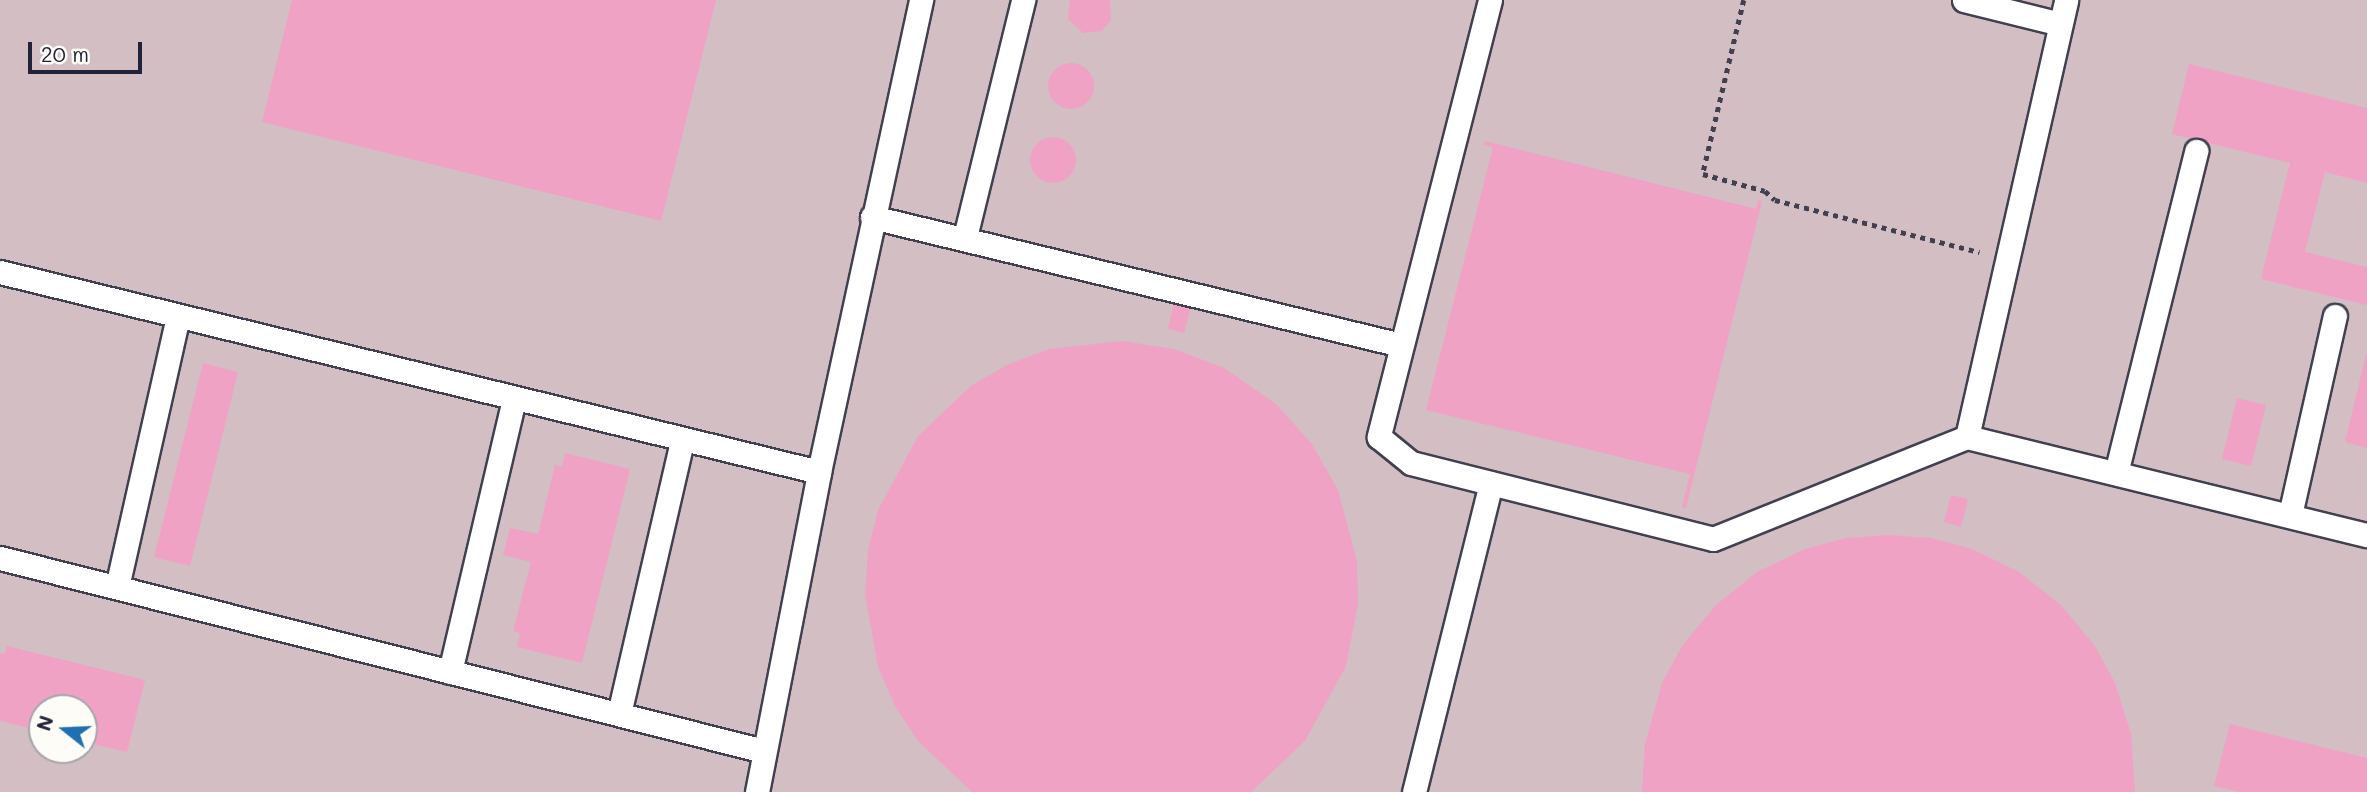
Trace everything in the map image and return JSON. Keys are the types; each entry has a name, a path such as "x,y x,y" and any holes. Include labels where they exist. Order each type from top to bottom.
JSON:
{"lane":[{"path":"757,792 819,472 921,0"},
{"path":"965,237 1023,0"},
{"path":"1490,0 1379,437 1411,463 1713,539 1967,437 2367,535"},
{"path":"1964,0 2060,24"},
{"path":"1967,437 2004,258 2066,0"},
{"path":"2116,473 2196,152"},
{"path":"872,217 965,237 1401,345"},
{"path":"0,272 682,441 819,472"},
{"path":"2290,515 2335,316"},
{"path":"117,587 178,317"},
{"path":"450,672 514,399"},
{"path":"619,714 682,441"},
{"path":"1414,792 1491,483"},
{"path":"0,558 764,751"}],"path":[{"path":"1744,0 1703,174 1765,191 1775,201 2004,258"}],"shaded area":[{"path":"0,0 2367,0 2367,792 0,792"}],"building":[{"path":"292,0 716,0 661,221 262,122"},
{"path":"1070,0 1110,0 1111,20 1102,31 1083,33 1068,19"},
{"path":"1071,63 1087,70 1094,86 1087,102 1071,109 1055,102 1048,86 1055,70"},
{"path":"2189,64 2367,108 2367,183 2325,172 2305,252 2367,267 2367,305 2261,279 2290,163 2172,134"},
{"path":"1053,137 1069,144 1076,160 1069,176 1053,183 1037,176 1030,160 1037,144"},
{"path":"1485,141 1756,209 1758,200 1762,201 1686,508 1682,508 1690,474 1426,410 1493,147 1484,145"},
{"path":"1174,302 1191,306 1184,333 1168,329"},
{"path":"1122,341 1174,349 1224,368 1276,404 1312,444 1338,490 1357,561 1358,604 1346,666 1305,741 1251,792 972,792 918,741 895,706 878,667 865,594 868,551 878,510 918,436 972,385 1009,364 1049,349"},
{"path":"2367,355 2367,448 2345,442"},
{"path":"203,363 238,372 190,566 154,557"},
{"path":"2237,398 2266,405 2251,466 2222,459"},
{"path":"565,453 630,469 582,663 517,647 520,633 513,631 531,562 503,555 510,528 538,534 555,465 562,467"},
{"path":"1951,495 1968,499 1961,527 1944,522"},
{"path":"1889,535 1931,538 1972,549 2019,572 2061,605 2095,646 2115,683 2131,734 2135,792 1642,792 1645,744 1662,683 1682,646 1716,605 1757,572 1805,549 1846,538"},
{"path":"7,646 145,680 127,752 98,745 98,694 28,694 28,728 0,721 0,653 5,654"},
{"path":"2230,724 2367,758 2367,792 2240,792 2214,786"}]}
